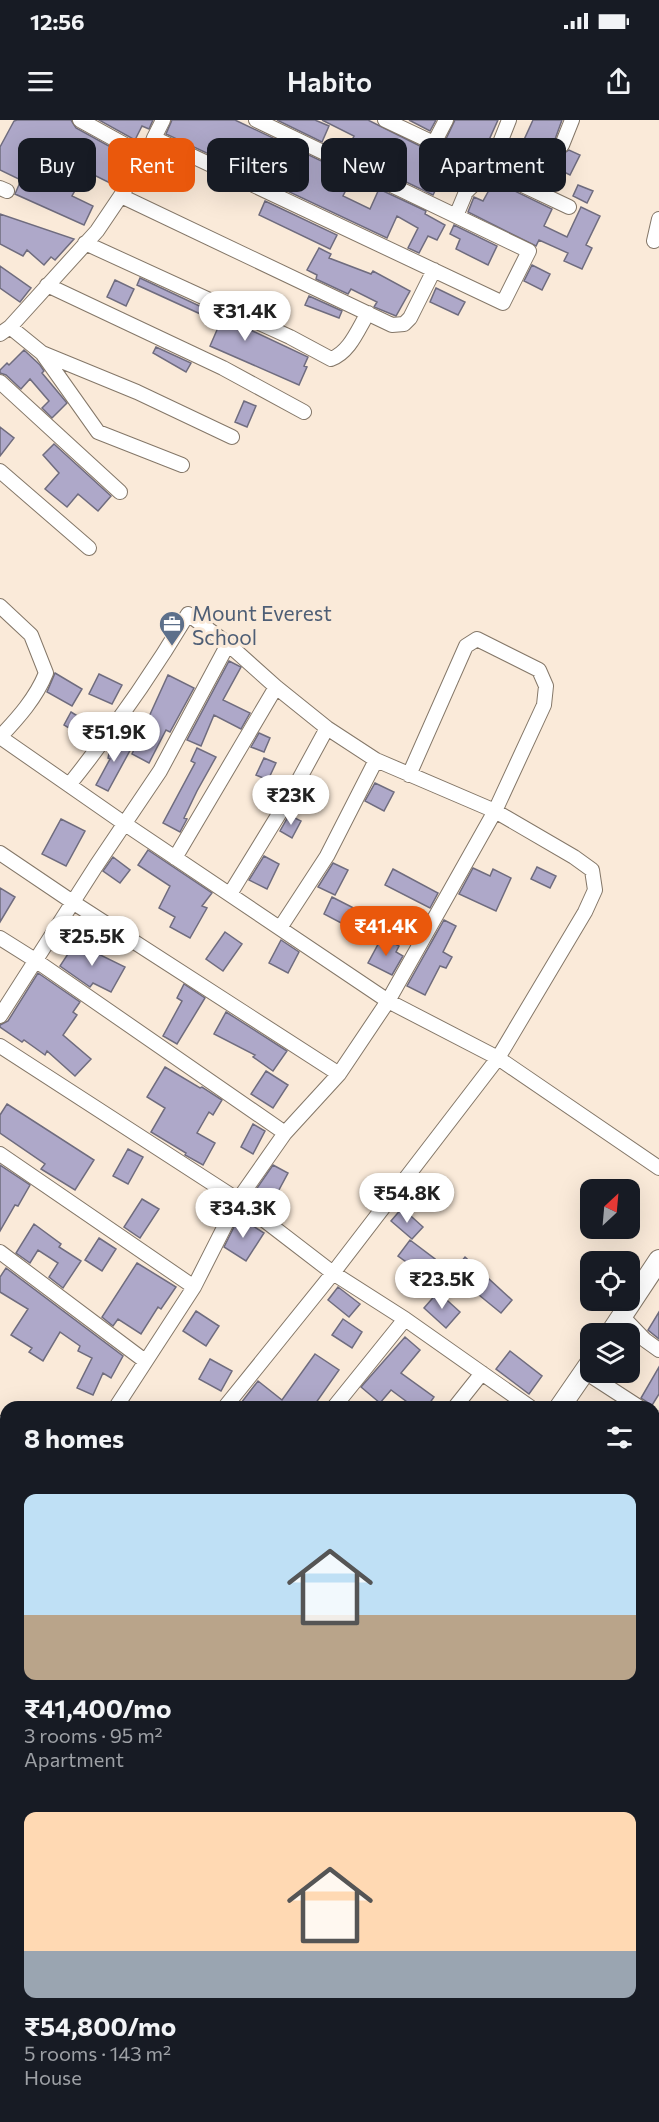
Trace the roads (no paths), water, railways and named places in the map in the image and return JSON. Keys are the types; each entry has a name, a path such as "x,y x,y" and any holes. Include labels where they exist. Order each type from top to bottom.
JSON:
{"street":[{"path":"80,120 113,138"},
{"path":"154,138 163,120"},
{"path":"195,157 503,303 529,251 256,120"},
{"path":"385,120 423,138"},
{"path":"437,138 446,120"},
{"path":"502,138 509,120"},
{"path":"565,138 572,120"},
{"path":"124,192 97,231 5,330 42,353 137,392 232,437"},
{"path":"456,216 466,192"},
{"path":"539,192 569,207"},
{"path":"121,196 392,325 404,324 410,318 434,270"},
{"path":"654,241 659,219"},
{"path":"85,243 331,359 346,350 368,314"},
{"path":"47,285 223,368 304,412"},
{"path":"42,353 98,432 182,465"},
{"path":"0,382 120,492"},
{"path":"0,471 89,548"},
{"path":"0,606 31,635 46,673 23,712 0,737 388,1001 498,1058 659,1168"},
{"path":"69,784 117,725 188,614 228,644 327,728 376,760 495,811 592,870 595,890 585,912 498,1058 333,1273 230,1401"},
{"path":"120,1401 194,1287 238,1200 285,1133 339,1074 388,1001 495,811 544,705 546,686 539,670 477,639 466,646 409,775"},
{"path":"0,1016 160,771 228,644"},
{"path":"175,858 276,687"},
{"path":"230,894 290,796 327,728"},
{"path":"280,928 327,856 376,760"},
{"path":"0,853 339,1074"},
{"path":"0,938 285,1133"},
{"path":"0,1046 238,1200 333,1273 405,1319 522,1401"},
{"path":"0,1154 194,1287"},
{"path":"0,1252 146,1362"},
{"path":"617,1323 659,1260"},
{"path":"622,1316 645,1340 659,1350"},
{"path":"339,1401 405,1319"},
{"path":"461,1401 482,1373"},
{"path":"564,1401 580,1378"},
{"path":"608,1383 631,1401"}],"place":[{"name":"Mount Everest School","path":"172,647"}]}
